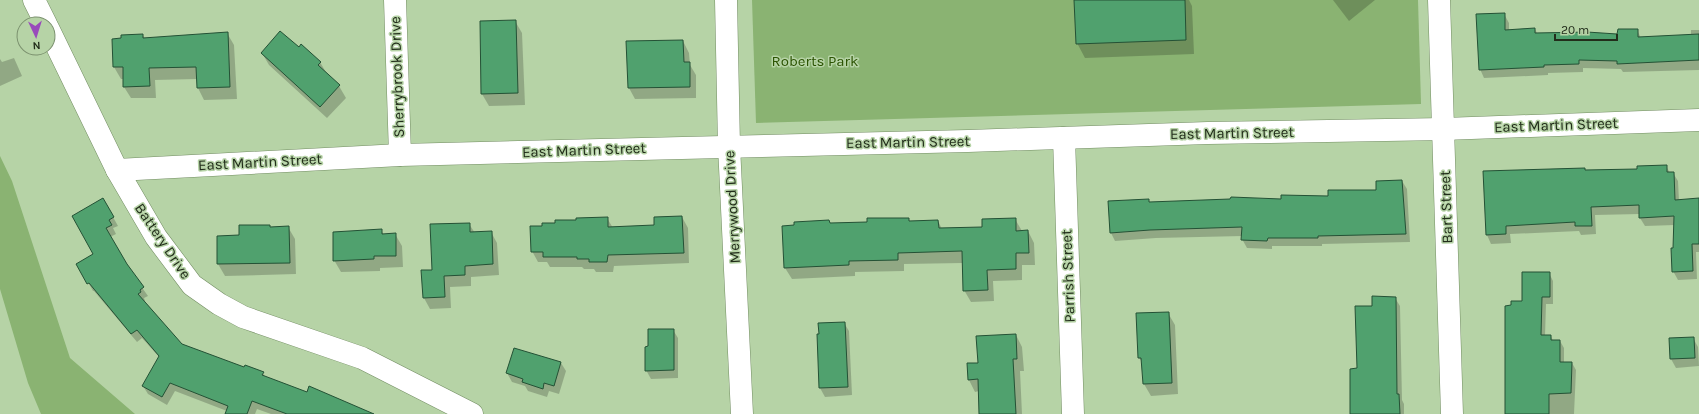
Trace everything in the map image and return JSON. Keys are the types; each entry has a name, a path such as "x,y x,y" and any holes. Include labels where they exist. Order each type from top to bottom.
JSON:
{"street":[{"path":"34,0 42,16"},
{"name":"Sherrybrook Drive","path":"394,0 400,155"},
{"name":"Merrywood Drive","path":"726,0 729,146 742,414"},
{"name":"Bart Street","path":"1439,0 1452,414"},
{"name":"Battery Drive","path":"56,44 117,170 156,237 192,285 219,304 243,317 362,358 472,414"},
{"name":"East Martin Street","path":"117,170 400,155 1444,129 1699,120"},
{"name":"Parrish Street","path":"1064,138 1073,414"}],"green space":[{"name":"Roberts Park","path":"752,0 1418,0 1421,104 756,123"},
{"path":"0,156 12,181 70,358 135,414 41,414 28,383 0,289"}],"building":[{"path":"1074,0 1185,0 1186,40 1076,44"},
{"path":"1505,13 1505,30 1535,28 1535,33 1587,32 1617,34 1618,29 1638,29 1638,37 1699,34 1699,60 1617,64 1617,61 1579,60 1579,64 1479,70 1476,14"},
{"path":"516,20 518,93 481,94 480,21"},
{"path":"280,31 299,47 301,44 321,62 318,65 340,85 320,107 261,53"},
{"path":"228,32 230,87 197,88 196,67 149,68 150,86 123,87 123,67 113,67 112,39 121,38 121,35 143,34 143,38"},
{"path":"683,40 684,62 690,62 690,87 628,88 626,41"},
{"path":"1667,165 1667,172 1674,172 1675,200 1699,198 1699,244 1692,244 1693,271 1672,272 1671,248 1673,248 1674,216 1639,218 1639,205 1591,207 1592,226 1575,226 1575,222 1506,226 1506,234 1486,235 1483,171 1585,168 1585,170 1637,169 1637,166"},
{"path":"1402,180 1406,234 1318,236 1318,238 1268,238 1267,241 1241,240 1242,227 1110,233 1108,201 1149,199 1149,202 1230,199 1231,197 1281,199 1281,195 1328,196 1328,190 1376,190 1376,181"},
{"path":"103,198 114,217 109,220 112,225 106,228 127,264 144,287 138,294 182,344 244,367 245,365 264,372 262,375 307,392 309,386 374,414 287,414 252,401 247,414 225,414 228,406 170,383 162,397 142,386 159,356 137,330 131,334 89,283 87,284 76,264 93,254 72,216"},
{"path":"682,216 684,253 608,255 607,262 589,262 589,259 577,259 577,257 543,257 543,252 531,252 530,226 542,226 542,223 555,223 555,220 576,220 576,218 608,217 608,227 654,225 654,217"},
{"path":"867,218 909,218 909,221 938,220 939,228 982,227 982,219 1016,218 1016,231 1028,230 1029,253 1016,253 1016,269 987,270 988,290 963,291 962,251 898,253 898,260 849,261 849,265 784,268 782,226 794,225 794,222 829,220 830,223 867,222"},
{"path":"470,223 470,232 492,231 493,264 465,266 465,275 444,276 445,297 423,298 421,270 432,270 430,224"},
{"path":"239,225 270,225 270,227 289,226 290,263 217,264 217,236 239,235"},
{"path":"382,229 382,234 396,233 396,256 374,256 374,259 333,261 333,232"},
{"path":"1522,272 1550,272 1550,297 1542,297 1541,335 1551,335 1551,340 1560,340 1560,362 1572,362 1571,393 1549,394 1549,414 1505,414 1505,306 1511,305 1511,301 1522,301"},
{"path":"1372,296 1396,297 1397,394 1399,394 1400,414 1350,414 1350,369 1357,368 1355,306 1372,306"},
{"path":"1169,312 1172,383 1143,384 1141,358 1138,358 1136,313"},
{"path":"845,322 848,387 819,388 818,323"},
{"path":"648,329 674,329 674,370 645,371 645,347 648,346"},
{"path":"1016,334 1017,359 1013,359 1016,414 979,414 978,379 968,380 967,363 978,363 976,336"},
{"path":"1694,337 1695,358 1670,359 1669,338"},
{"path":"514,348 561,362 554,386 544,383 543,389 522,382 523,379 506,373"}]}
